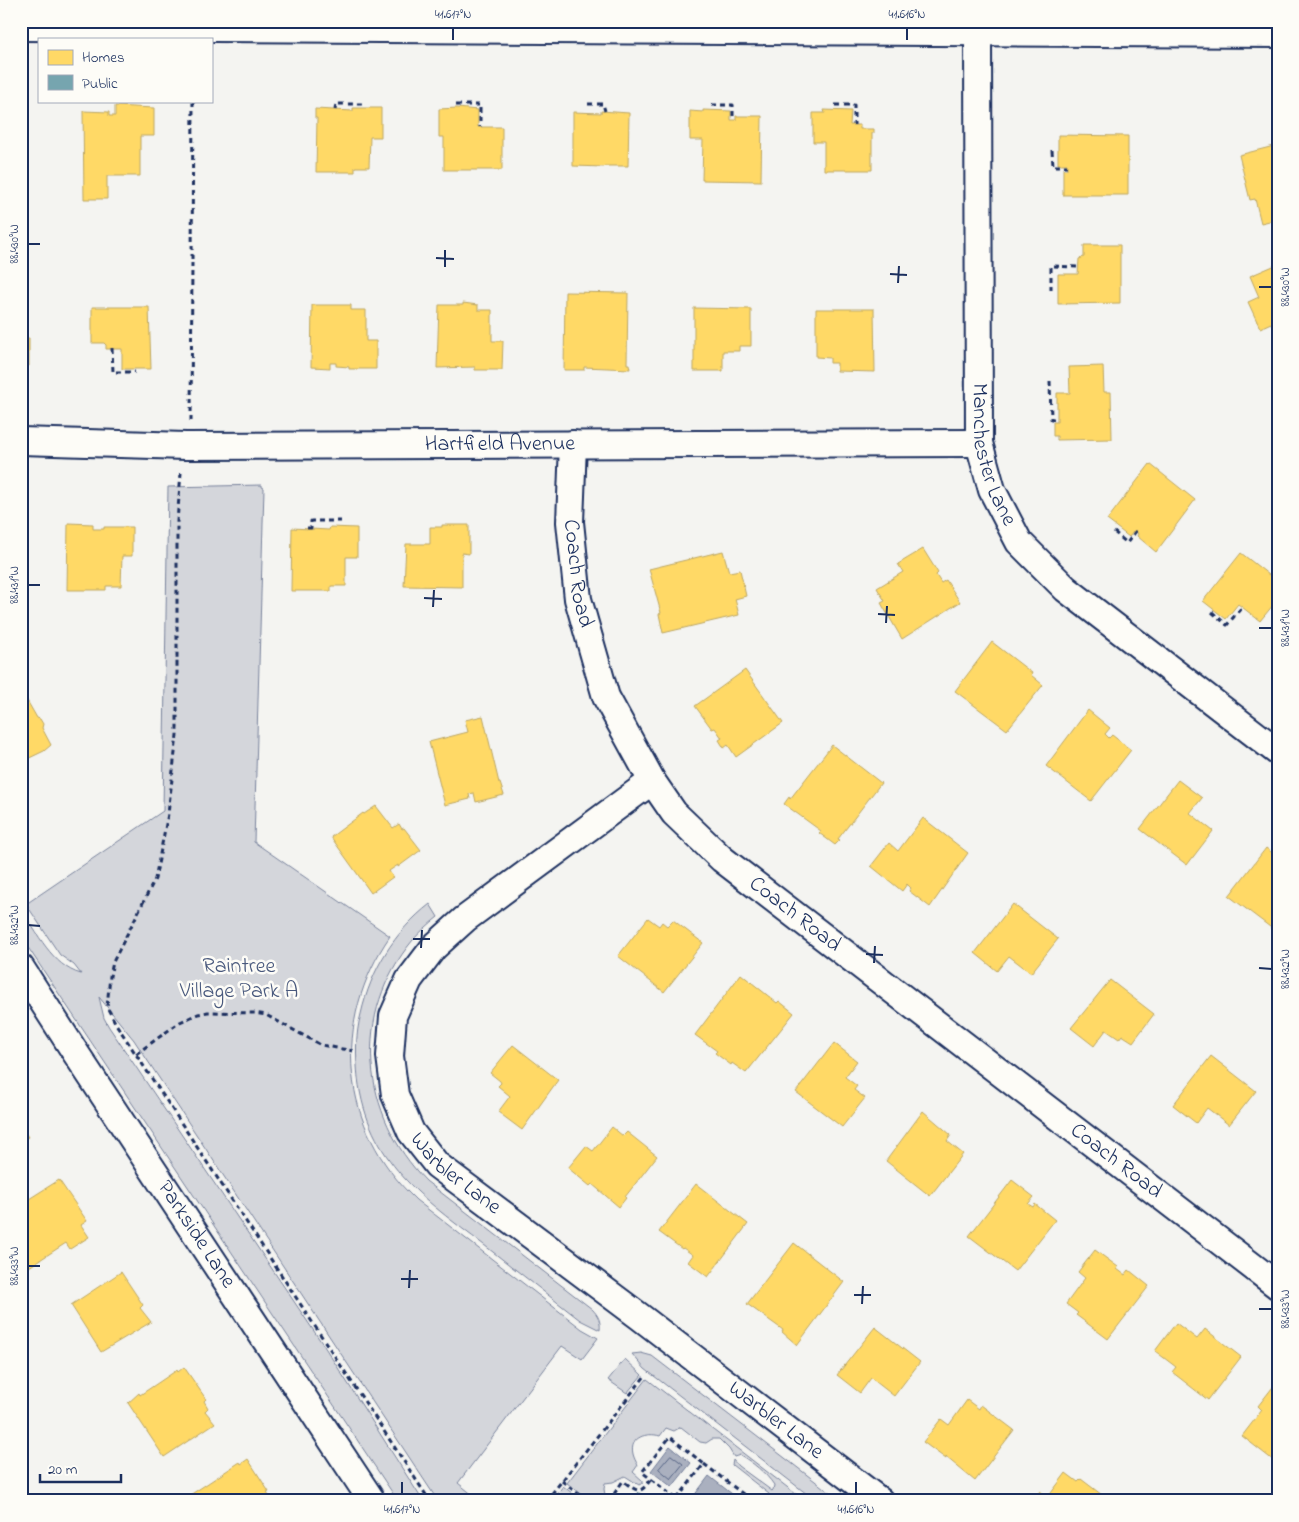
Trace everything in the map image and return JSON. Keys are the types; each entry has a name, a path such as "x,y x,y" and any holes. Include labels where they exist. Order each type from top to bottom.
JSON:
{"street":[{"path":"21,27 1278,34"},
{"name":"Manchester Lane","path":"978,31 979,443 992,490 1019,542 1066,589 1278,752"},
{"name":"Hartfield Avenue","path":"21,441 186,446 979,443"},
{"name":"Coach Road","path":"573,444 570,522 578,599 606,697 652,781 674,812 722,860 1278,1286"},
{"name":"Warbler Lane","path":"652,781 465,919 434,947 409,980 393,1016 390,1056 396,1095 410,1132 437,1165 639,1316 880,1501"},
{"name":"Parkside Lane","path":"21,968 372,1501"}],"path":[{"path":"191,426 192,102"},
{"path":"336,110 336,104 363,104"},
{"path":"588,104 604,104 605,111"},
{"path":"456,105 480,105 480,127"},
{"path":"712,105 733,105 733,120"},
{"path":"835,105 854,105 854,125"},
{"path":"1052,150 1053,166 1067,166"},
{"path":"1051,290 1051,266 1078,267"},
{"path":"112,348 113,372 135,372"},
{"path":"1050,380 1051,419 1057,419"},
{"path":"182,469 177,521 177,735 168,814 155,879 113,962 107,1007 116,1024 430,1501"},
{"path":"307,528 311,528 311,521 342,521"},
{"path":"1114,532 1127,543 1136,531"},
{"path":"1212,612 1227,625 1242,607"},
{"path":"136,1054 180,1022 208,1012 266,1015 321,1045 353,1051"},
{"path":"546,1501 645,1376"},
{"path":"704,1464 678,1500 642,1472 670,1437 752,1501"},
{"path":"609,1501 623,1481 640,1491 644,1490 651,1479"},
{"path":"562,1481 587,1501"}],"green space":[{"name":"Raintree Village Park A","path":"262,485 264,488 254,842 390,936 371,969 358,1003 352,1038 352,1073 359,1108 372,1140 391,1172 416,1200 582,1329 598,1338 582,1359 562,1346 458,1483 474,1496 473,1501 438,1501 134,1040 99,997 104,1018 109,1027 324,1346 423,1501 398,1501 21,937 21,909 53,956 71,970 81,974 74,965 60,955 26,904 163,811 168,487"},
{"path":"430,904 438,917 413,940 393,969 380,999 373,1031 372,1063 377,1095 388,1125 404,1154 426,1181 592,1309 599,1318 600,1330 580,1320 420,1194 386,1155 373,1133 364,1107 358,1078 357,1046 361,1014 371,982 386,953 405,927"},
{"path":"641,1353 652,1356 841,1501 816,1501 645,1369 632,1354"},
{"path":"625,1359 642,1375 627,1393 608,1380"},
{"path":"647,1379 805,1501 767,1501 769,1494 732,1465 733,1460 738,1466 772,1491 774,1485 758,1468 740,1455 734,1457 719,1439 712,1439 706,1443 700,1442 681,1427 674,1431 666,1428 660,1436 645,1435 636,1440 632,1448 638,1465 633,1472 643,1481 639,1485 625,1476 613,1482 605,1483 606,1501 591,1501 567,1483"},
{"path":"563,1486 582,1501 552,1501"}],"water":[{"path":"670,1446 691,1463 672,1487 651,1471"},
{"path":"709,1476 741,1501 690,1501"}],"building: Homes":[{"path":"21,105 23,105 23,134 21,134"},
{"path":"115,106 154,108 154,136 140,136 140,176 107,176 107,199 84,199 83,111 109,112 109,116 115,116"},
{"path":"353,108 381,108 381,137 370,137 369,167 355,167 355,172 316,172 317,118 315,118 315,109 353,111"},
{"path":"439,109 478,110 478,127 502,127 502,170 444,170 444,137 439,137"},
{"path":"703,110 731,111 731,120 736,120 736,116 762,116 761,181 702,180 703,140 690,140 690,111 703,112"},
{"path":"824,110 851,111 850,125 860,125 860,129 874,129 874,133 872,133 872,170 824,170 824,142 813,142 813,113 825,113"},
{"path":"601,111 629,113 628,166 573,166 573,112 601,113"},
{"path":"1058,135 1128,136 1128,195 1063,195 1063,169 1067,169 1067,164 1058,164"},
{"path":"1278,145 1278,219 1261,223 1255,199 1250,200 1239,155"},
{"path":"1084,245 1120,245 1120,303 1058,304 1058,274 1078,274 1079,259 1084,257"},
{"path":"1278,264 1277,336 1271,323 1260,328 1248,302 1259,297 1250,276"},
{"path":"565,292 628,293 627,364 629,364 630,369 584,367 584,370 564,370"},
{"path":"463,303 478,305 478,310 492,310 492,341 503,341 502,370 475,370 475,367 437,368 439,305 463,305"},
{"path":"312,305 351,305 351,310 366,310 366,341 376,341 376,369 349,369 349,367 336,366 336,363 330,363 330,368 311,367"},
{"path":"92,307 149,307 151,369 122,369 122,349 106,349 104,343 92,343"},
{"path":"694,308 751,309 751,346 739,346 739,351 723,351 723,371 694,371"},
{"path":"816,309 874,309 875,372 837,371 837,363 830,363 830,358 816,357"},
{"path":"21,338 29,338 29,366 21,366"},
{"path":"1103,366 1104,392 1111,392 1112,439 1057,440 1057,436 1053,436 1053,422 1057,422 1057,393 1070,393 1069,367"},
{"path":"1150,464 1195,500 1156,552 1137,536 1136,531 1129,537 1107,520"},
{"path":"68,523 93,524 93,529 132,527 132,556 122,556 121,586 106,586 106,590 67,590"},
{"path":"442,525 469,525 469,554 462,553 462,587 404,586 406,544 430,544 430,527 442,527"},
{"path":"330,527 357,528 357,557 346,557 346,586 331,586 331,591 291,591 292,528 329,530"},
{"path":"923,549 938,573 936,575 941,583 946,580 960,602 902,639 881,603 885,601 877,588 903,572 898,564"},
{"path":"723,551 729,572 740,570 746,596 735,599 739,615 663,633 659,614 661,613 649,569"},
{"path":"1241,553 1278,582 1278,599 1260,621 1238,604 1226,619 1203,601"},
{"path":"992,642 1032,673 1031,675 1043,685 1007,730 955,691"},
{"path":"745,670 783,723 736,757 728,745 724,748 719,740 722,738 715,728 712,729 695,706"},
{"path":"21,690 37,718 43,724 42,728 51,745 44,751 21,762"},
{"path":"1088,710 1110,728 1105,734 1109,738 1112,735 1131,750 1091,801 1046,766"},
{"path":"483,716 499,783 504,795 476,802 474,793 469,794 470,799 445,805 429,742 468,732 465,720"},
{"path":"832,745 881,783 835,845 819,833 821,831 784,804"},
{"path":"1178,780 1202,798 1190,813 1213,831 1187,865 1140,829"},
{"path":"376,806 393,828 399,824 402,829 404,828 421,850 398,867 398,865 389,871 393,877 371,893 331,837 363,813"},
{"path":"923,818 968,853 930,907 909,891 911,888 907,884 902,891 871,866 889,843 898,851"},
{"path":"1266,848 1278,857 1278,933 1229,896"},
{"path":"1013,904 1058,939 1031,973 1009,956 997,971 975,953"},
{"path":"648,918 659,926 662,922 667,926 673,920 703,943 664,992 618,956"},
{"path":"741,974 777,1003 779,1001 794,1013 746,1073 732,1063 731,1065 715,1053 717,1051 695,1035"},
{"path":"1110,980 1154,1014 1133,1042 1122,1035 1119,1039 1106,1030 1094,1046 1071,1028"},
{"path":"834,1043 857,1061 845,1077 857,1086 854,1090 865,1098 842,1127 796,1092"},
{"path":"513,1045 558,1080 522,1130 498,1112 510,1096 498,1086 501,1083 500,1081 490,1073"},
{"path":"1211,1056 1256,1091 1229,1125 1207,1108 1196,1123 1173,1105"},
{"path":"923,1111 951,1135 947,1141 963,1154 930,1196 886,1161"},
{"path":"21,1127 28,1137 23,1140 21,1140"},
{"path":"612,1127 623,1136 627,1132 657,1156 619,1207 592,1184 590,1186 568,1168 586,1146 593,1151"},
{"path":"59,1180 87,1221 81,1225 89,1237 70,1249 66,1243 29,1267 21,1255 21,1204"},
{"path":"1012,1180 1034,1197 1028,1204 1033,1207 1035,1204 1055,1220 1015,1271 969,1236"},
{"path":"696,1184 748,1224 708,1277 688,1262 693,1255 659,1232"},
{"path":"794,1243 844,1282 797,1345 782,1332 783,1330 747,1304"},
{"path":"1095,1250 1118,1267 1117,1269 1125,1275 1129,1270 1149,1286 1108,1339 1076,1315 1078,1313 1066,1304 1085,1278 1078,1272"},
{"path":"121,1272 143,1305 140,1308 151,1322 101,1352 71,1305"},
{"path":"1176,1323 1197,1339 1205,1329 1241,1357 1208,1400 1172,1372 1176,1367 1155,1351"},
{"path":"875,1327 920,1362 894,1396 871,1378 860,1393 837,1375"},
{"path":"184,1367 206,1399 204,1401 208,1408 205,1411 215,1423 164,1457 128,1403 139,1393 140,1395"},
{"path":"1276,1383 1278,1384 1278,1464 1242,1436 1262,1410 1258,1406"},
{"path":"967,1400 979,1409 981,1405 1014,1430 975,1481 946,1457 946,1459 923,1442 941,1419 949,1425"},
{"path":"248,1459 272,1500 194,1501 190,1495 240,1462 241,1464"},
{"path":"1066,1473 1078,1482 1081,1479 1110,1501 1032,1501 1040,1491 1048,1497"}],"building: Public":[{"path":"638,1492 649,1501 631,1501"}]}
